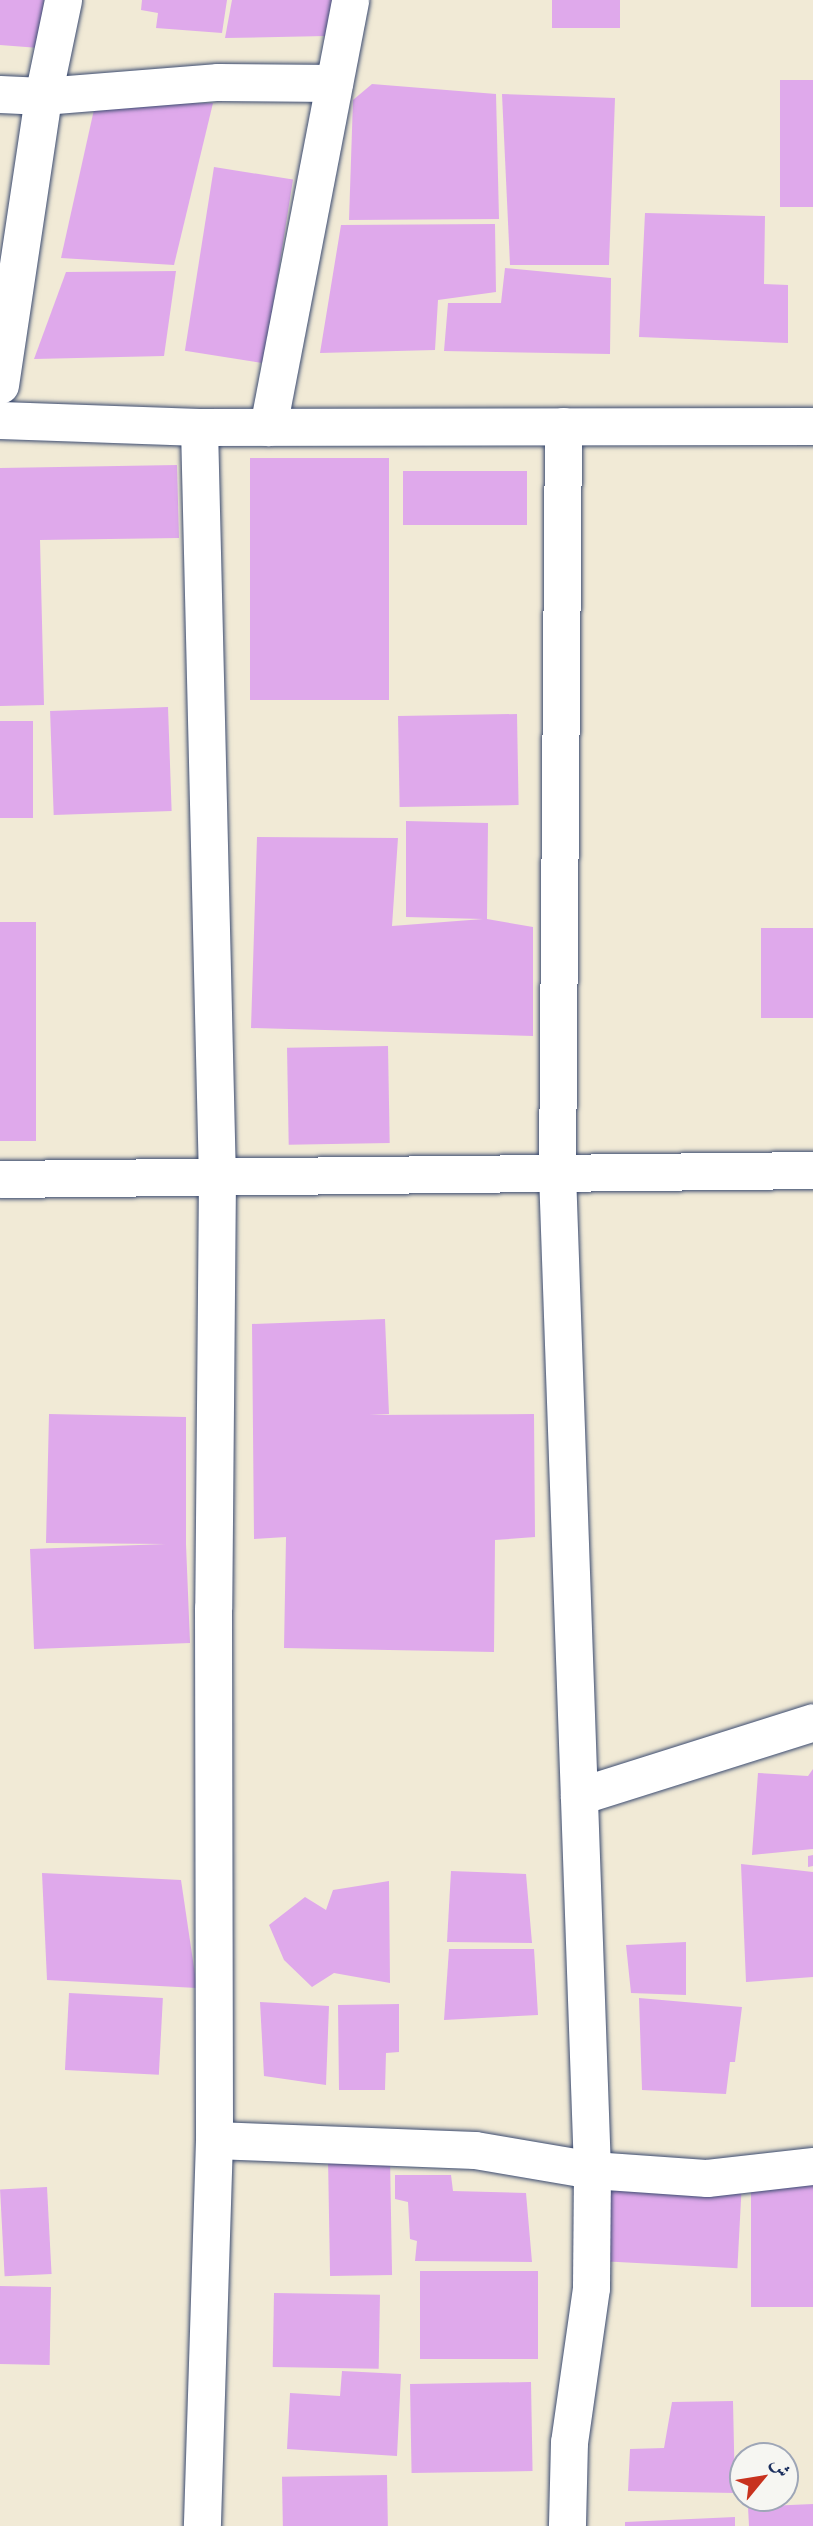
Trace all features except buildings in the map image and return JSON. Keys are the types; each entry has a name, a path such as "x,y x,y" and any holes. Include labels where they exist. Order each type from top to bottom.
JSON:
{"street":[{"path":"0,385 43,96 63,0"},
{"path":"268,427 350,0"},
{"path":"0,94 43,96 218,82 334,83"},
{"path":"0,420 199,427 813,426"},
{"path":"563,426 557,1173 592,2170 591,2288 569,2442 567,2526"},
{"path":"199,427 217,1177 213,1608 214,2140 202,2526"},
{"path":"0,1179 813,1170"},
{"path":"579,1796 813,1722"},
{"path":"214,2140 475,2150 592,2170 708,2178 813,2166"}]}
